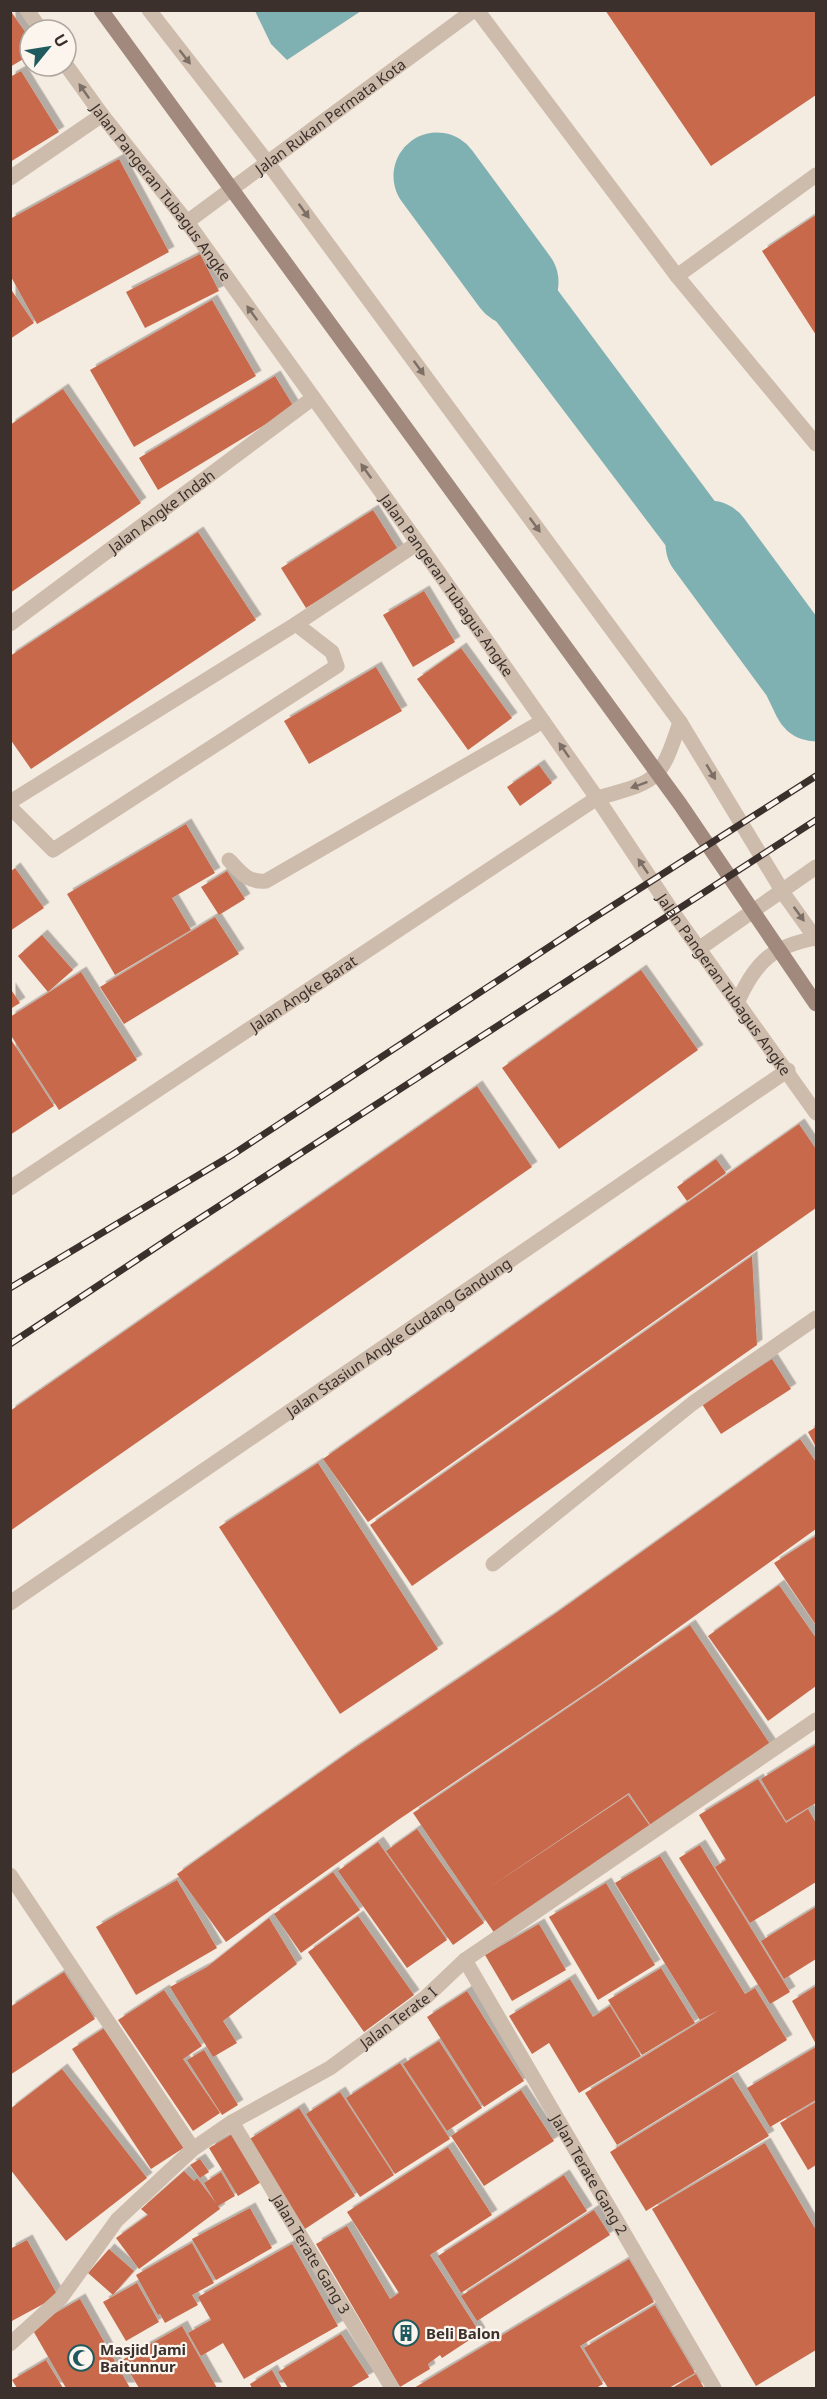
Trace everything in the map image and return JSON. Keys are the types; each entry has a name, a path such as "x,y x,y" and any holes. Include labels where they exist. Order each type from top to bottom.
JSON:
{"main road":[{"path":"101,10 680,804 816,1004"}],"street":[{"path":"149,10 268,163 680,722 782,890 816,938 790,943 768,956 750,974 738,1000"},
{"name":"Jalan Rukan Permata Kota","path":"187,222 475,10 677,276 816,444"},
{"name":"Jalan Pangeran Tubagus Angke","path":"75,78 187,222 418,543 816,1113"},
{"path":"10,178 102,115"},
{"path":"677,276 816,175"},
{"name":"Jalan Angke Indah","path":"10,624 313,398"},
{"path":"10,802 296,624 418,543"},
{"path":"10,807 53,850 136,797 337,666 332,652 296,624"},
{"path":"229,860 245,876 256,882 266,881 543,721"},
{"name":"Jalan Angke Barat","path":"10,1188 597,798 646,784 668,761 680,722"},
{"path":"699,948 816,867"},
{"name":"Jalan Stasiun Angke Gudang Gandung","path":"10,1603 788,1070"},
{"path":"493,1564 693,1403 816,1318"},
{"name":"Jalan Terate I","path":"10,2344 61,2298 117,2220 193,2149 232,2122 330,2068 426,1997 465,1960 816,1720"},
{"path":"10,1875 193,2149"},
{"name":"Jalan Terate Gang 2","path":"465,1960 714,2388"},
{"name":"Jalan Terate Gang 3","path":"232,2122 392,2388"}],"water":[{"path":"255,11 361,11 287,60 271,44"},
{"path":"466,167 804,621 753,661 412,210"}],"building":[{"path":"10,10 18,22 18,62 10,67"},
{"path":"605,10 816,10 816,95 711,166"},
{"path":"18,73 18,78 25,78 59,132 10,162 10,77"},
{"path":"119,159 169,252 37,324 10,275 10,219"},
{"path":"816,215 816,335 762,251"},
{"path":"200,254 219,291 145,328 126,292"},
{"path":"10,288 34,323 10,339"},
{"path":"212,300 256,376 134,447 90,370"},
{"path":"275,376 294,407 158,490 139,458"},
{"path":"63,389 141,503 10,593 10,425"},
{"path":"373,510 399,551 306,608 281,568"},
{"path":"198,532 256,620 31,769 10,739 10,656"},
{"path":"424,591 455,642 413,667 383,615"},
{"path":"461,648 512,718 468,750 417,679"},
{"path":"376,667 402,711 309,764 284,721"},
{"path":"539,765 552,783 520,806 507,787"},
{"path":"186,824 215,873 172,898 191,930 115,975 67,894"},
{"path":"15,868 44,908 10,931 10,872"},
{"path":"227,871 245,899 219,915 201,887"},
{"path":"215,917 239,954 124,1024 100,987"},
{"path":"42,935 73,970 48,992 18,956"},
{"path":"641,970 698,1050 559,1149 502,1068"},
{"path":"81,972 137,1060 59,1110 10,1034 10,1017"},
{"path":"10,988 20,1003 10,1009"},
{"path":"10,1038 54,1106 10,1135"},
{"path":"477,1086 532,1167 10,1531 10,1411"},
{"path":"799,1124 816,1149 816,1208 368,1522 323,1459"},
{"path":"716,1159 726,1173 687,1201 677,1187"},
{"path":"752,1256 757,1345 412,1586 370,1525"},
{"path":"772,1359 791,1389 721,1434 702,1404"},
{"path":"816,1427 816,1447 808,1432"},
{"path":"800,1439 816,1462 816,1529 600,1684 398,1820 226,1942 177,1874 349,1752 552,1616"},
{"path":"318,1463 438,1649 340,1714 219,1527"},
{"path":"816,1536 816,1625 774,1563"},
{"path":"779,1585 816,1638 816,1686 768,1721 708,1636"},
{"path":"690,1625 772,1747 652,1827 629,1793 487,1889 628,1795 652,1829 495,1934 413,1813"},
{"path":"816,1745 816,1803 786,1821 761,1779"},
{"path":"758,1779 786,1823 808,1809 816,1823 816,1882 750,1923 715,1867 726,1860 699,1815"},
{"path":"417,1829 484,1923 453,1945 386,1851"},
{"path":"378,1842 447,1940 407,1968 338,1871"},
{"path":"700,1845 790,1992 770,2004 679,1858"},
{"path":"660,1856 745,1994 755,1988 787,2040 617,2145 585,2093 719,2010 700,2020 615,1883"},
{"path":"333,1872 360,1910 301,1953 274,1914"},
{"path":"177,1880 217,1948 136,1995 96,1927"},
{"path":"606,1883 655,1965 598,2000 549,1917"},
{"path":"816,1907 816,1959 784,1979 761,1941"},
{"path":"358,1916 414,1995 364,2032 308,1952"},
{"path":"269,1918 297,1964 223,2021 237,2043 213,2057 170,1987 207,1967"},
{"path":"539,1924 566,1970 512,2001 485,1955"},
{"path":"661,1968 695,2023 642,2055 608,2000"},
{"path":"64,1972 95,2019 10,2075 10,2007"},
{"path":"570,1979 593,2017 610,2006 641,2056 579,2093 549,2043 532,2054 509,2016"},
{"path":"816,1986 816,2044 792,2001"},
{"path":"164,1990 202,2046 183,2059 220,2113 193,2131 118,2020"},
{"path":"467,1991 524,2081 484,2107 427,2017"},
{"path":"106,2027 185,2147 151,2169 72,2049"},
{"path":"439,2041 482,2108 447,2131 403,2064"},
{"path":"816,2047 816,2100 770,2127 747,2088"},
{"path":"204,2050 238,2105 222,2115 187,2060"},
{"path":"400,2063 450,2139 395,2174 346,2098"},
{"path":"62,2069 147,2178 66,2241 10,2169 10,2109"},
{"path":"732,2077 769,2136 646,2211 610,2152"},
{"path":"521,2090 554,2141 484,2186 451,2136"},
{"path":"340,2092 394,2175 360,2197 306,2114"},
{"path":"816,2102 816,2165 808,2170 780,2123"},
{"path":"299,2108 355,2196 305,2229 248,2140"},
{"path":"234,2133 263,2181 238,2196 209,2148"},
{"path":"765,2143 816,2230 816,2350 756,2386 652,2209"},
{"path":"448,2147 492,2215 430,2255 480,2333 442,2358 440,2355 428,2364 430,2369 400,2387 316,2244 347,2226 390,2299 399,2293 347,2212"},
{"path":"200,2159 209,2172 200,2178 190,2165"},
{"path":"184,2171 194,2181 197,2178 216,2203 204,2183 221,2172 235,2196 218,2206 220,2209 139,2269 116,2238 148,2215 141,2209"},
{"path":"564,2175 587,2211 461,2293 438,2256"},
{"path":"250,2208 272,2248 216,2280 192,2239"},
{"path":"594,2210 610,2235 477,2321 461,2296"},
{"path":"27,2240 58,2296 10,2322 10,2249"},
{"path":"192,2243 214,2283 192,2295 198,2305 165,2323 160,2314 158,2315 136,2275"},
{"path":"292,2244 338,2326 244,2379 223,2343 201,2356 188,2333 211,2320 198,2297"},
{"path":"109,2249 134,2271 113,2295 88,2273"},
{"path":"629,2259 654,2302 580,2346 603,2384 596,2388 414,2388"},
{"path":"137,2283 159,2322 126,2341 103,2302"},
{"name":"Masjid Jami Baitunnur","path":"80,2299 130,2388 66,2388 31,2327"},
{"path":"655,2305 695,2373 669,2388 608,2388 584,2348"},
{"path":"182,2326 217,2388 139,2388 122,2360"},
{"path":"341,2334 369,2377 350,2388 288,2388 278,2372"},
{"path":"46,2360 63,2388 17,2388 12,2380"},
{"path":"272,2370 282,2388 252,2388 250,2384"},
{"path":"696,2374 704,2388 672,2388"}],"waterway":[{"path":"437,176 515,282"},
{"path":"709,544 804,673 816,698"}],"railway":[{"path":"10,1288 232,1155 581,926 816,776"},
{"path":"10,1344 816,820"}],"place":[{"name":"Beli Balon","path":"406,2333"},
{"name":"Masjid Jami Baitunnur","path":"81,2358"}]}
